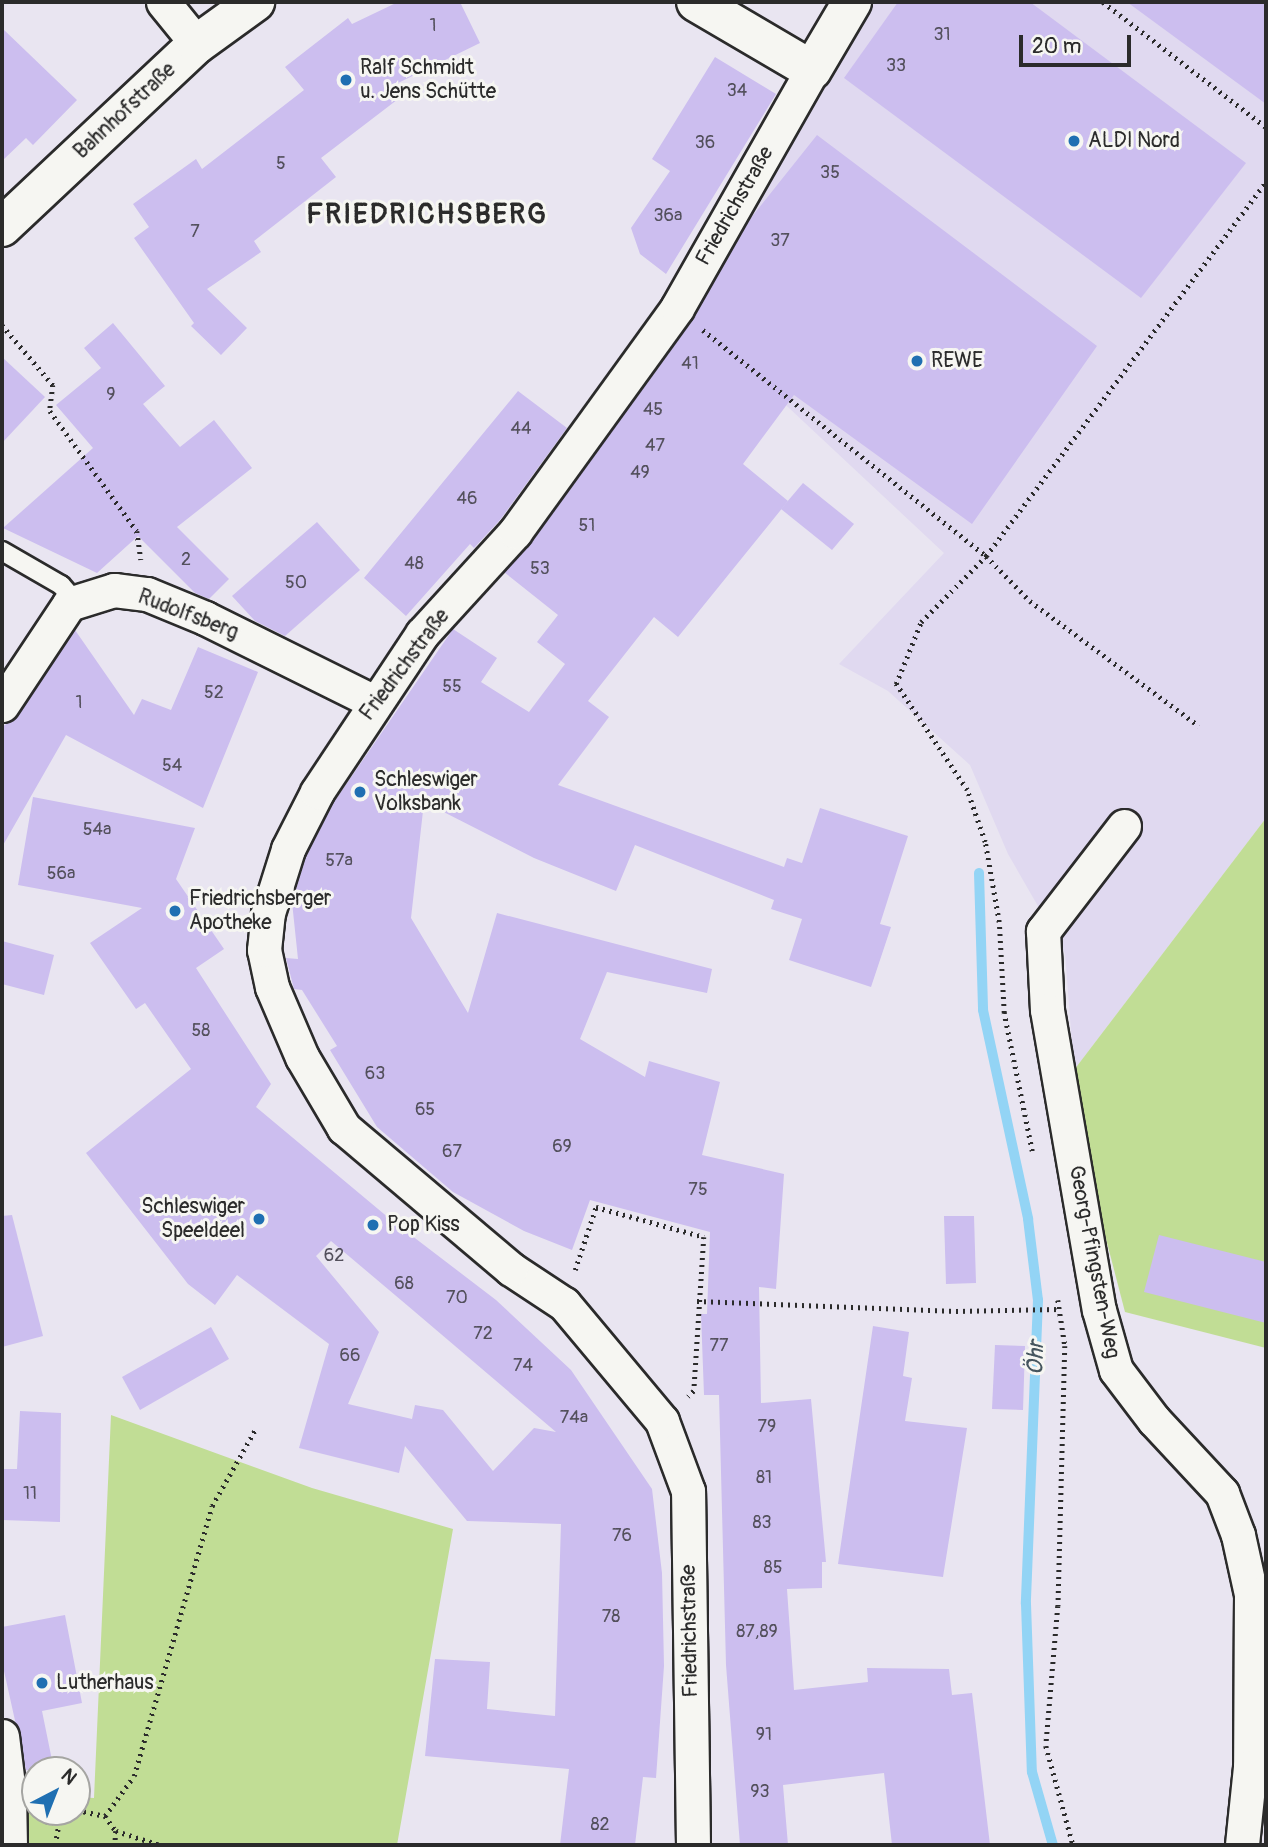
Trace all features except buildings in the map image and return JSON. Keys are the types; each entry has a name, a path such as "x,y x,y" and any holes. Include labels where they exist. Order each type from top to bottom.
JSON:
{"street":[{"path":"163,2 197,44"},
{"name":"Bahnhofstraße","path":"2,227 197,44 255,2"},
{"path":"696,2 812,70"},
{"name":"Friedrichstraße","path":"693,1845 688,1492 662,1421 564,1304 500,1260 344,1128 302,1057 272,987 264,950 268,913 288,849 317,792 374,702 422,634 515,532 677,308 852,2"},
{"name":"Rudolfsberg","path":"76,601 114,590 147,594 280,652 374,702"},
{"path":"2,705 35,650 76,601"},
{"name":"Georg-Pfingsten-Weg","path":"1124,826 1043,931 1047,1010 1099,1310 1116,1370 1154,1420 1222,1493 1238,1535 1251,1594 1258,1765 1242,1845"},
{"path":"2,1736 9,1793 10,1845"}],"lane":[{"path":"2,551 61,585 76,601"}],"path":[{"path":"1103,2 1266,127"},
{"path":"1037,1165 1021,1112 1004,1013 999,922 985,842 967,790 896,684 921,622 986,556 1266,182"},
{"path":"2,325 53,385 50,411 136,531 147,594"},
{"path":"720,344 986,556 1030,601 1199,726"},
{"path":"564,1304 596,1207 704,1237 697,1301 694,1391 662,1421"},
{"path":"1058,1296 1065,1346 1058,1606 1046,1746 1073,1845"},
{"path":"697,1301 1017,1311 1047,1307"},
{"path":"105,1816 134,1776 212,1506 255,1430"},
{"path":"91,1814 105,1816 116,1831 160,1845"},
{"path":"55,1845 59,1826"},
{"path":"115,1845 116,1831"}],"shaded area":[{"path":"872,2 1266,2 1266,818 1074,1070 1065,953 1008,854 970,765 888,691 839,664 944,553 759,380 677,317"}],"green space":[{"path":"1266,818 1266,1348 1125,1312 1105,1235 1074,1070"},
{"path":"111,1415 312,1488 453,1529 397,1845 21,1845 21,1826 91,1826 91,1798 94,1798"}],"waterway":[{"name":"Öhr","path":"979,873 983,1010 1028,1219 1038,1300 1026,1604 1032,1772 1053,1845"}],"place":[{"name":"Ralf Schmidt u. Jens Schütte","path":"346,80"},
{"name":"ALDI Nord","path":"1074,141"},
{"name":"REWE","path":"917,361"},
{"name":"Schleswiger Volksbank","path":"360,792"},
{"name":"Friedrichsberger Apotheke","path":"175,911"},
{"name":"Schleswiger Speeldeel","path":"259,1219"},
{"name":"Pop Kiss","path":"373,1225"},
{"name":"Lutherhaus","path":"42,1683"}],"district":[{"name":"FRIEDRICHSBERG","path":"427,215"}]}
